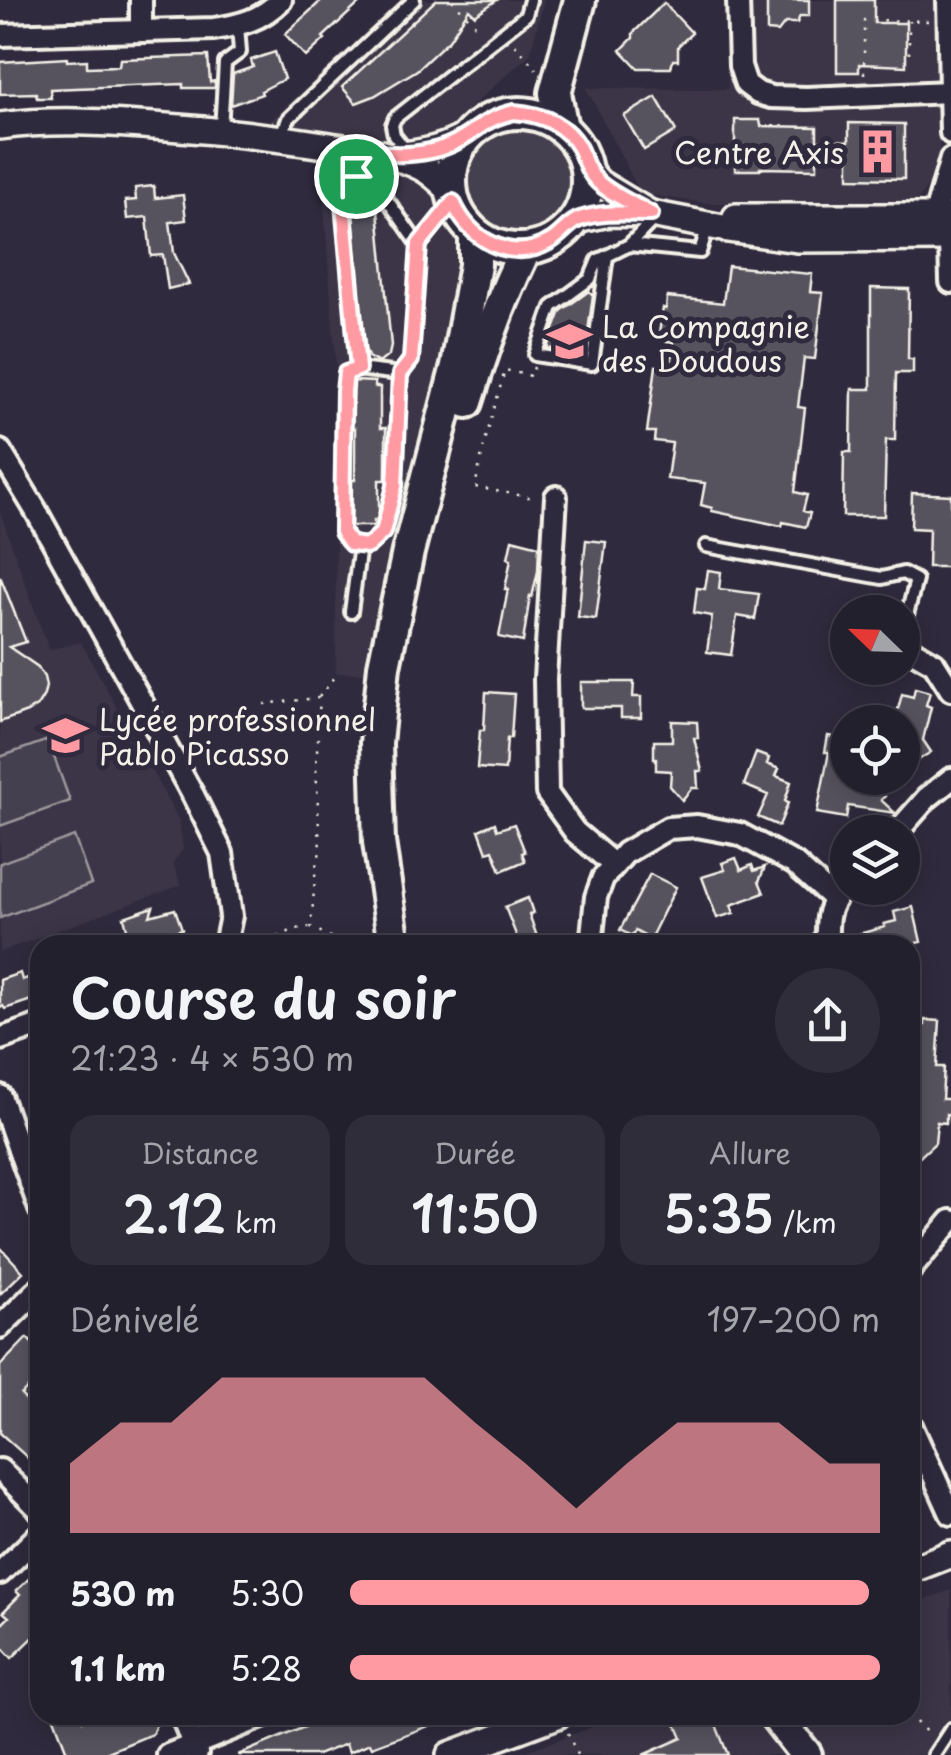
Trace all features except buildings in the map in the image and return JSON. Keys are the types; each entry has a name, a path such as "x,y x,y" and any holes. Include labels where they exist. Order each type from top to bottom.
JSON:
{"main road":[{"path":"514,112 532,95 543,77 565,0"},
{"path":"562,128 555,93 580,0"},
{"path":"514,112 548,119 562,128 578,146 586,168 584,203 576,220 545,245 526,250 490,244 475,234 466,225 452,196 451,171 468,135 497,116 514,112"},
{"path":"393,935 378,822 376,743 384,666 408,552 457,366 475,265 475,234"},
{"path":"408,935 395,832 392,750 402,654 432,526 480,359 505,291 526,250"},
{"path":"783,1725 806,1755"},
{"path":"808,1725 830,1755"}],"street":[{"path":"141,0 142,31"},
{"path":"0,34 214,29 238,26 266,14 281,0"},
{"path":"738,0 740,66 746,84 758,93 807,98 950,92"},
{"path":"948,11 951,133"},
{"path":"0,126 86,120 281,138 419,166 433,174 452,196"},
{"path":"383,158 451,144 468,135"},
{"path":"951,159 947,230 951,282"},
{"path":"586,168 599,183 659,216 708,225 797,238 947,230"},
{"path":"576,220 609,213 947,230"},
{"path":"1,455 194,795 222,853 231,916 227,935"},
{"path":"556,499 545,679 546,793 575,832 614,865"},
{"path":"920,653 934,663 951,690"},
{"path":"912,815 951,779"},
{"path":"592,935 596,898 603,878 625,854 668,828 697,826 740,834 830,885"},
{"path":"826,935 835,905"},
{"path":"0,1039 30,1028"},
{"path":"0,1096 4,1122 30,1185"},
{"path":"920,1258 951,1221"},
{"path":"0,1327 30,1298"},
{"path":"920,1445 951,1514"},
{"path":"0,1470 30,1500"},
{"path":"0,1573 30,1544"},
{"path":"920,1566 951,1554"},
{"path":"186,1725 195,1750"},
{"path":"168,1755 195,1750 246,1725"},
{"path":"450,1755 532,1725"}],"lane":[{"path":"281,138 288,119 414,0"},
{"path":"358,369 342,192 351,179 383,158 394,135 395,118 526,15 530,0"},
{"path":"221,130 225,63 240,52 238,26"},
{"path":"383,158 419,244 411,360 400,374 395,486 383,532 368,546 351,544 342,532 344,376 358,369 400,374"},
{"path":"419,244 452,196"},
{"path":"607,256 592,364 535,354 552,308 590,280 598,260 629,245 659,216"},
{"path":"629,245 700,252 708,225"},
{"path":"351,612 360,545"},
{"path":"706,546 882,578 903,573 916,580 913,595"},
{"path":"934,1755 951,1729"}],"path":[{"path":"452,0 491,42"},
{"path":"865,96 864,20 909,21 948,11"},
{"path":"909,21 909,54"},
{"path":"505,32 543,77"},
{"path":"537,355 531,376 505,370 475,487 556,499"},
{"path":"264,704 318,698 336,672"},
{"path":"311,927 320,852 318,698"},
{"path":"282,935 311,927 327,935"},
{"path":"570,1740 577,1755"}],"shaded area":[{"path":"400,0 544,0 530,54 439,136 439,190 468,253 459,307 370,673 336,673 336,366 320,152 268,123"},
{"path":"727,0 942,0 939,170 916,203 705,203 641,194 586,88 728,89"},
{"path":"519,123 541,128 560,140 572,159 577,181 572,203 560,222 541,234 519,239 497,234 478,222 466,203 461,181 466,159 478,140 497,128"},
{"name":"Lycée professionnel Pablo Picasso","path":"0,512 49,650 81,642 179,821 183,849 173,863 181,885 46,935 30,935 30,941 0,952"},
{"path":"48,740 70,801 0,826 0,757"},
{"path":"74,836 91,884 0,918 0,863"},
{"path":"951,1590 951,1755 515,1755 598,1725 920,1725 920,1601"}],"place":[{"name":"Centre Axis","path":"877,151"},
{"name":"La Compagnie des Doudous","path":"569,342"},
{"name":"Lycée professionnel Pablo Picasso","path":"66,735"}],"route":[{"path":"531,114 562,128 578,146 586,168 599,183 651,214 609,213 576,220 545,245 508,249 475,234 453,202 419,244 411,360 400,374 395,486 383,532 368,546 351,544 342,532 344,376 358,369 342,192 356,176 368,172 368,152 388,155 430,151 451,144 497,116 531,114"}]}
